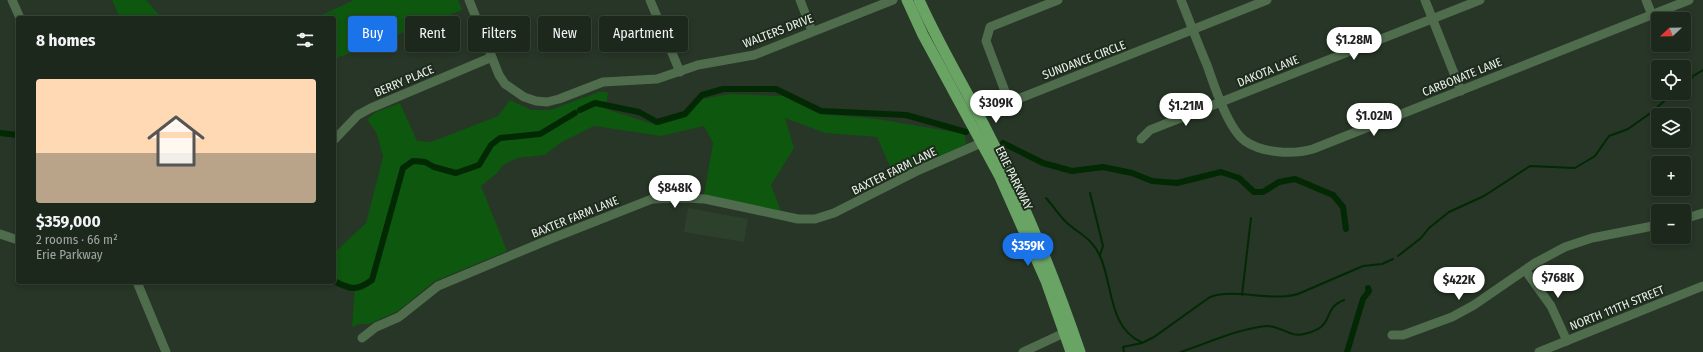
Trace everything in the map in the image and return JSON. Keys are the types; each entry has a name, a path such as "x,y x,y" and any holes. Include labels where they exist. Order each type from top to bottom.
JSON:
{"main road":[{"name":"ERIE PARKWAY","path":"907,0 923,35 1022,204 1054,278 1080,352"},
{"name":"ERIE PARKWAY","path":"919,0 986,141 1046,281 1071,352"}],"street":[{"name":"WALTERS DRIVE","path":"469,0 492,57 505,84 524,97 536,101 547,102 604,82 657,79 698,65 750,56 894,0"},
{"path":"650,0 680,72"},
{"path":"800,0 812,31"},
{"name":"SUNDANCE CIRCLE","path":"1058,0 990,27 986,41 1006,94 1012,98 1018,99 1193,30"},
{"name":"CARBONATE LANE","path":"1181,0 1221,102 1234,128 1245,141 1262,148 1283,153 1300,153 1651,15"},
{"path":"1193,30 1245,4 1267,0"},
{"path":"1425,0 1461,91"},
{"name":"DAKOTA LANE","path":"1141,139 1150,130 1480,0"},
{"path":"1646,0 1651,12"},
{"name":"CARBONATE LANE","path":"1659,12 1689,0"},
{"path":"11,1 19,16"},
{"name":"BERRY PLACE","path":"336,138 358,115 371,108 492,57"},
{"name":"BAXTER FARM LANE","path":"362,338 376,327 399,317 438,286 652,199 705,199 798,219 815,219 834,213 919,170 986,141"},
{"path":"1691,217 1703,213"},
{"path":"1392,335 1403,335 1452,317 1474,305 1545,257 1565,247 1592,238 1651,226"},
{"path":"0,234 16,239"},
{"path":"1525,270 1551,306 1567,341"},
{"path":"138,284 166,352"},
{"name":"NORTH 111TH STREET","path":"1539,352 1703,286"},
{"path":"1023,352 1064,333"}],"shaded area":[{"path":"688,208 748,219 744,242 684,232"}],"green space":[{"path":"112,0 146,0 160,16 119,16"},
{"path":"354,0 458,0 462,10 446,16 405,16 405,32 397,35 397,16 348,16 348,52 352,52 336,58 336,16 319,16"},
{"path":"599,92 608,92 606,109 656,125 683,116 702,99 730,94 783,96 820,114 878,119 965,134 966,144 895,178 877,137 825,133 785,118 794,148 771,185 781,211 704,195 713,143 704,126 661,136 594,126 560,143 545,155 517,158 503,165 497,173 481,186 507,251 435,281 398,311 369,324 359,324 352,327 355,286 336,280 336,251 366,223 383,157 377,134 367,119 376,112 400,103 417,141 431,142 498,116 510,100 531,110 550,110"}],"waterway":[{"path":"1691,79 1693,76 1703,70"},
{"path":"580,110 595,103 639,112 657,122 685,114 702,95 723,89 776,89 821,111 906,115 966,132"},
{"path":"1398,256 1421,238 1429,228 1449,212 1484,196 1530,166 1575,168 1595,156 1609,136 1628,129 1652,112 1665,100"},
{"path":"336,282 350,288 358,288 372,280 403,168 413,161 425,162 434,167 456,173 479,165 491,145 500,138 540,134 575,113"},
{"path":"0,133 16,135"},
{"path":"1003,143 1043,163 1072,171 1103,167 1132,173 1152,181 1177,183 1221,172 1239,178 1254,192 1263,192 1279,182 1295,179 1333,195 1343,207 1346,229"},
{"path":"1090,193 1103,246 1100,255"},
{"path":"1046,198 1066,222 1089,240 1097,250 1104,267 1117,316 1122,326 1130,335 1141,342"},
{"path":"1242,295 1251,218"},
{"path":"1124,352 1123,347 1142,343 1154,337 1210,297 1231,294 1276,297 1298,294 1363,266 1382,264 1393,259"},
{"path":"1347,352 1363,299 1369,291 1368,288"},
{"path":"1181,352 1233,333 1266,326 1276,327 1299,335 1308,333 1321,327 1327,320 1334,306 1344,300"}]}
